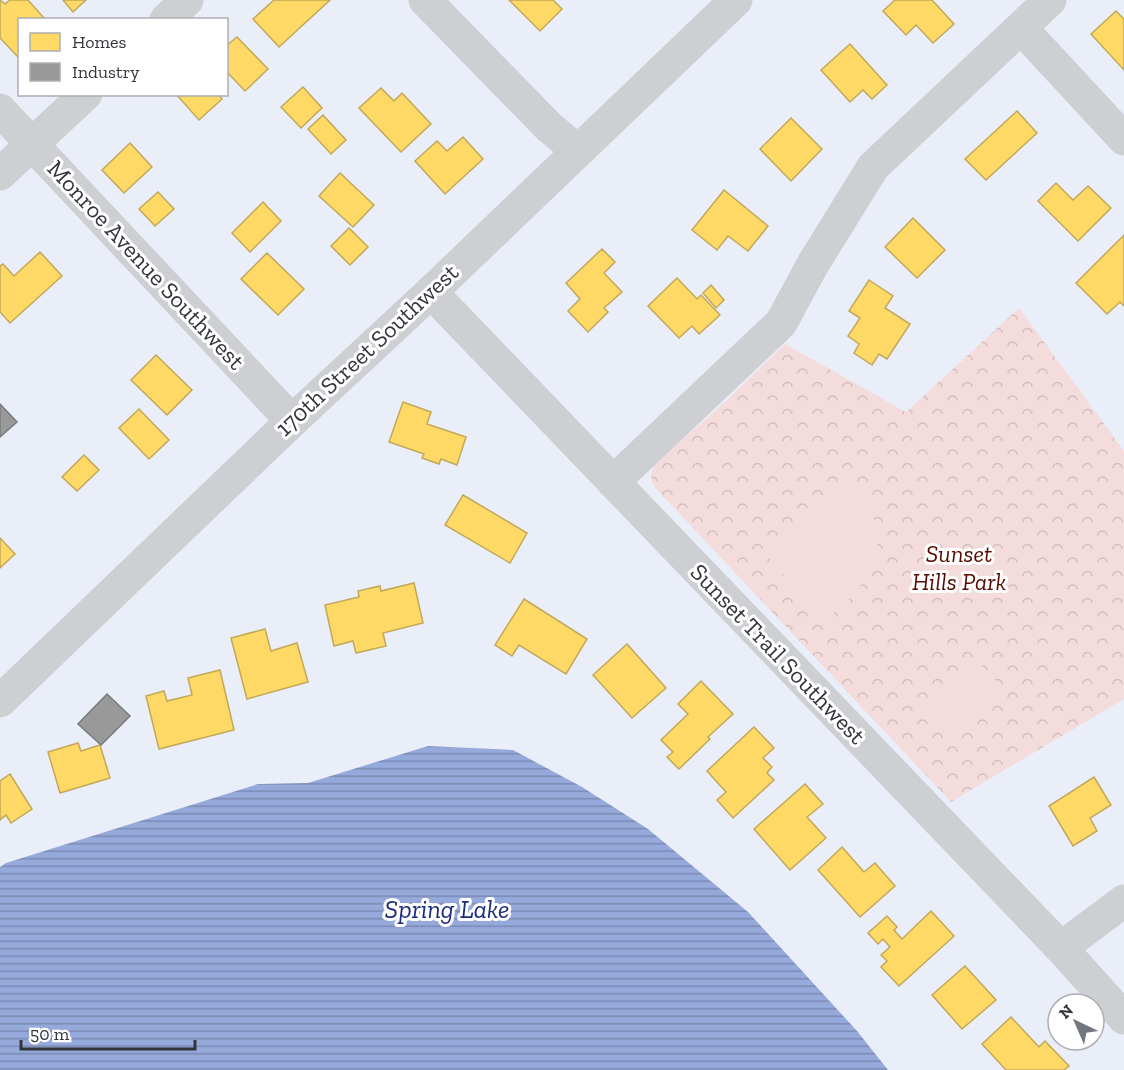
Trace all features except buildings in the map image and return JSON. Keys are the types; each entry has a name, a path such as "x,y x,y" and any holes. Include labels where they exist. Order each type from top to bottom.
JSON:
{"street":[{"path":"168,18 187,0"},
{"path":"425,0 550,128 578,150"},
{"name":"170th Street Southwest","path":"0,701 736,0"},
{"path":"613,482 781,323 813,264 873,167 1050,0"},
{"path":"1021,27 1124,139"},
{"path":"0,174 84,96"},
{"name":"Monroe Avenue Southwest","path":"0,110 292,421"},
{"name":"Sunset Trail Southwest","path":"431,291 1061,948 1124,1018"},
{"path":"1061,948 1124,901"}],"green space":[{"name":"Sunset Hills Park","path":"1019,308 1124,451 1124,699 951,802 659,492 652,483 651,475 656,463 726,401 785,344 906,412"},
{"path":"847,482 866,503 879,531 875,566 852,597 823,622 767,556 769,545"},
{"path":"976,659 1003,688 953,734 926,705"}],"water":[{"name":"Spring Lake","path":"428,746 513,750 582,787 648,829 748,912 857,1031 888,1070 0,1070 0,867 6,863 258,784 308,783"}]}
